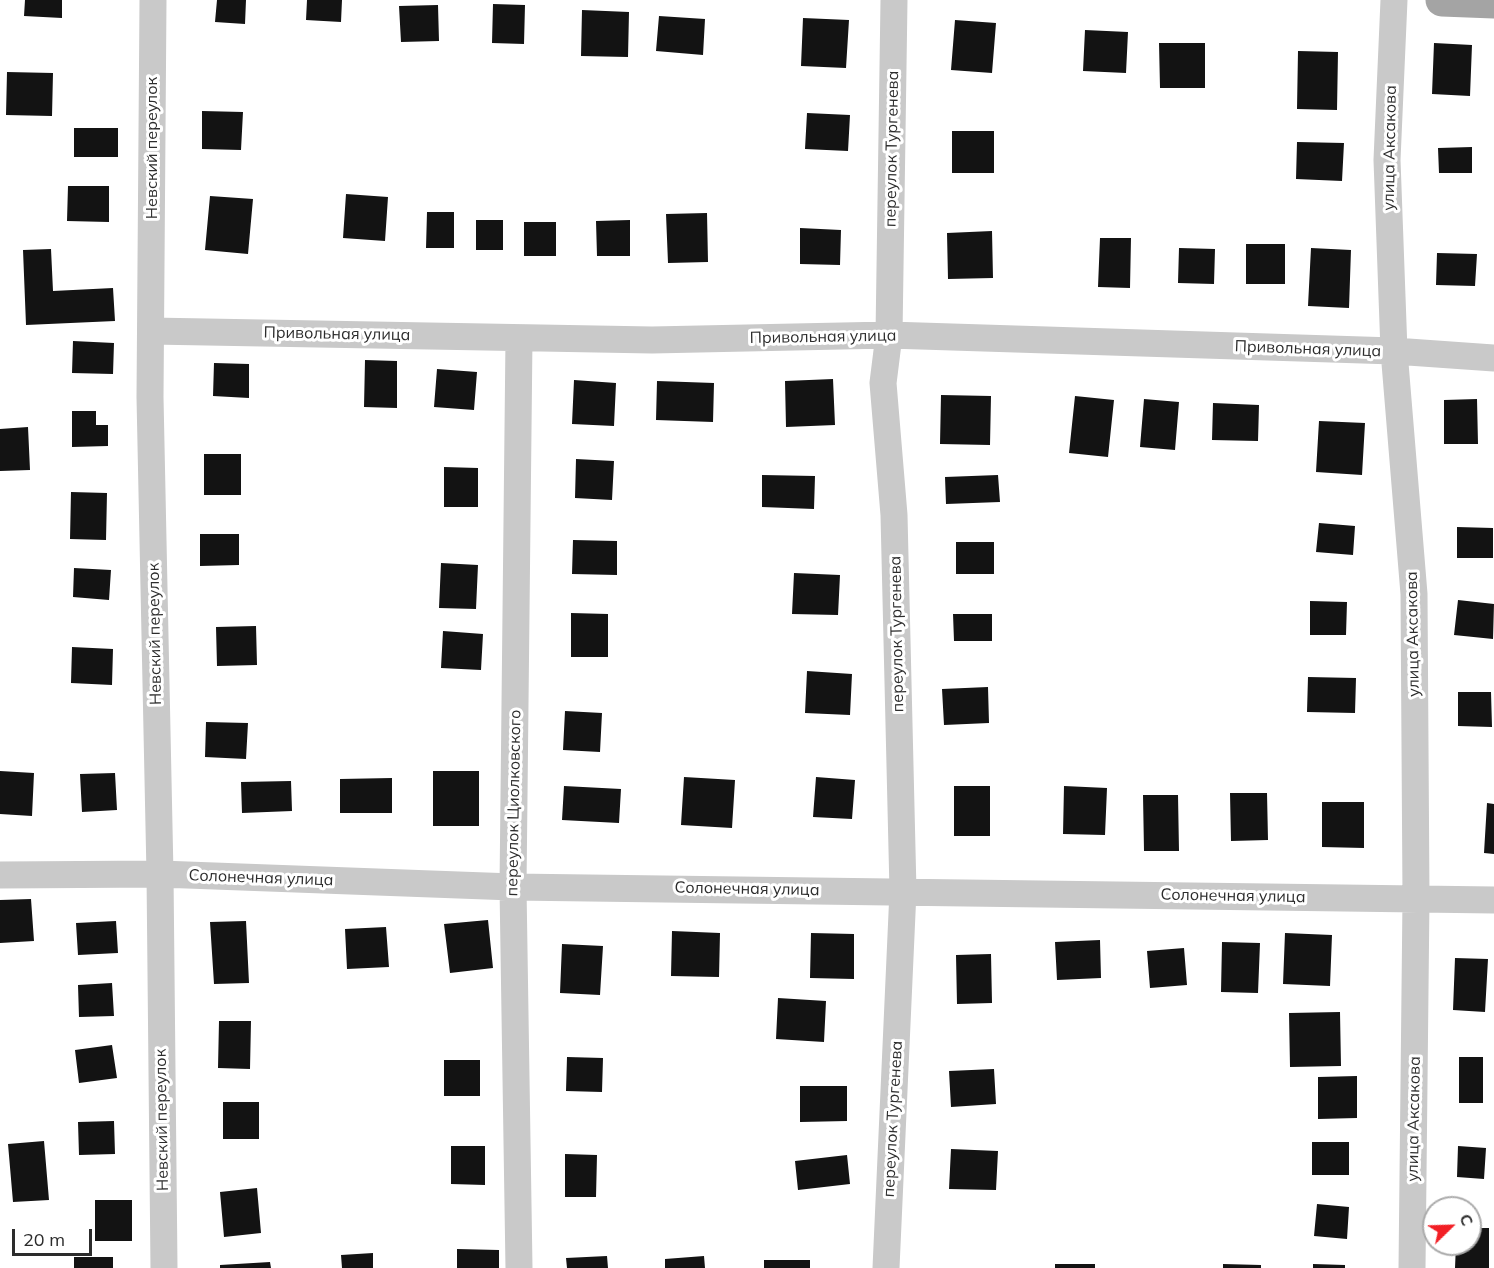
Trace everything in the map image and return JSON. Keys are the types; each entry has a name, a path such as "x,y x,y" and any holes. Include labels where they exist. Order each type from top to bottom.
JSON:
{"main road":[{"path":"1442,0 1494,2"}],"street":[{"name":"Невский переулок","path":"153,0 150,397 160,874 164,1268"},
{"name":"переулок Тургенева","path":"886,1268 903,891 894,515 883,383 889,335 894,0"},
{"name":"улица Аксакова","path":"1394,0 1387,160 1394,351 1414,594 1416,898 1412,1268"},
{"name":"Привольная улица","path":"151,331 652,340 889,335 1394,351 1494,358"},
{"name":"переулок Циолковского","path":"519,338 513,887 519,1268"},
{"name":"Солонечная улица","path":"0,875 160,874 513,887 1494,900"}],"building":[{"path":"25,0 62,0 62,18 24,16"},
{"path":"217,0 246,0 245,24 215,22"},
{"path":"307,0 342,0 341,22 306,20"},
{"path":"493,4 525,5 524,44 492,43"},
{"path":"438,5 439,41 401,42 399,6"},
{"path":"582,10 629,12 628,57 581,56"},
{"path":"659,16 705,19 703,55 656,51"},
{"path":"803,18 849,20 846,68 801,66"},
{"path":"955,20 996,23 992,73 951,70"},
{"path":"1085,30 1128,32 1126,73 1083,71"},
{"path":"1159,43 1205,43 1205,88 1160,88"},
{"path":"1434,43 1472,45 1470,96 1432,94"},
{"path":"1298,51 1338,52 1337,110 1297,109"},
{"path":"7,72 53,73 52,116 6,115"},
{"path":"202,111 243,112 241,150 202,149"},
{"path":"807,113 850,115 848,151 805,149"},
{"path":"74,128 118,128 118,157 74,157"},
{"path":"952,131 994,131 994,173 952,173"},
{"path":"1297,142 1344,143 1342,181 1296,179"},
{"path":"1472,147 1472,173 1439,173 1438,148"},
{"path":"68,186 109,186 109,222 67,221"},
{"path":"346,194 388,197 385,241 343,238"},
{"path":"210,196 253,199 248,254 205,250"},
{"path":"427,212 454,212 454,248 426,248"},
{"path":"707,213 708,262 668,263 666,214"},
{"path":"476,220 503,220 503,250 476,250"},
{"path":"630,220 630,256 597,256 596,221"},
{"path":"524,222 556,222 556,256 524,256"},
{"path":"800,228 841,230 840,265 800,264"},
{"path":"992,231 993,278 948,279 947,233"},
{"path":"1100,238 1131,238 1130,288 1098,287"},
{"path":"1246,244 1285,244 1285,284 1246,284"},
{"path":"1179,248 1215,249 1214,284 1178,283"},
{"path":"1311,248 1351,250 1349,308 1308,306"},
{"path":"51,249 53,291 113,288 115,321 26,325 23,250"},
{"path":"1437,253 1477,254 1475,286 1436,285"},
{"path":"73,341 114,343 113,374 72,373"},
{"path":"365,360 397,361 397,408 364,407"},
{"path":"214,363 249,364 249,398 213,396"},
{"path":"437,369 477,372 474,410 434,407"},
{"path":"833,379 835,425 786,427 785,381"},
{"path":"574,380 616,383 614,426 572,424"},
{"path":"657,381 714,383 713,422 656,420"},
{"path":"941,395 991,396 990,445 940,444"},
{"path":"1075,396 1114,400 1108,457 1069,453"},
{"path":"1144,399 1179,402 1175,450 1140,447"},
{"path":"1477,399 1478,444 1444,444 1444,400"},
{"path":"1213,403 1259,405 1258,441 1212,440"},
{"path":"72,411 96,411 96,425 108,425 108,446 72,447"},
{"path":"1319,421 1365,423 1362,475 1316,472"},
{"path":"28,427 30,470 0,471 0,429"},
{"path":"204,454 241,454 241,495 204,495"},
{"path":"576,459 614,461 612,500 575,498"},
{"path":"444,467 478,468 478,507 444,507"},
{"path":"762,475 815,476 814,509 762,507"},
{"path":"998,475 1000,502 946,504 945,477"},
{"path":"71,492 107,493 106,540 70,539"},
{"path":"1319,523 1355,526 1353,555 1316,552"},
{"path":"1457,527 1493,528 1493,558 1457,558"},
{"path":"200,534 239,534 239,565 200,566"},
{"path":"573,540 617,541 617,575 572,574"},
{"path":"956,542 994,542 994,574 956,574"},
{"path":"441,563 478,565 476,609 439,608"},
{"path":"74,568 111,570 109,600 73,597"},
{"path":"794,573 840,575 838,615 792,614"},
{"path":"1458,600 1494,604 1493,639 1454,635"},
{"path":"1310,601 1347,602 1346,635 1310,635"},
{"path":"571,613 608,614 608,657 571,657"},
{"path":"953,614 992,614 992,641 954,641"},
{"path":"256,626 257,665 217,666 216,627"},
{"path":"443,631 483,634 481,670 441,668"},
{"path":"72,647 113,649 112,685 71,683"},
{"path":"807,671 852,674 850,715 805,713"},
{"path":"1308,677 1356,678 1355,713 1307,712"},
{"path":"988,687 989,723 944,725 942,689"},
{"path":"1458,692 1491,692 1492,727 1458,726"},
{"path":"565,711 602,713 600,752 563,750"},
{"path":"206,722 248,723 246,759 205,757"},
{"path":"0,771 34,773 32,816 0,814"},
{"path":"433,771 479,771 479,826 433,826"},
{"path":"115,773 117,810 82,812 80,774"},
{"path":"684,777 735,780 732,828 681,825"},
{"path":"816,777 855,780 852,819 813,817"},
{"path":"392,778 392,813 340,813 340,779"},
{"path":"291,781 292,811 242,813 241,782"},
{"path":"564,786 621,789 619,823 562,820"},
{"path":"954,786 990,786 990,836 954,836"},
{"path":"1064,786 1107,788 1105,835 1063,834"},
{"path":"1230,793 1267,793 1268,840 1231,841"},
{"path":"1143,795 1178,795 1179,851 1144,851"},
{"path":"1322,802 1364,802 1364,848 1322,847"},
{"path":"1487,803 1494,804 1494,854 1484,853"},
{"path":"31,899 34,941 0,943 0,900"},
{"path":"488,920 493,968 450,973 444,924"},
{"path":"116,921 118,953 78,955 76,923"},
{"path":"246,921 249,983 214,984 210,922"},
{"path":"386,927 389,967 347,969 345,929"},
{"path":"672,931 720,933 719,977 671,976"},
{"path":"811,933 854,934 854,979 810,978"},
{"path":"1285,933 1332,935 1330,986 1283,984"},
{"path":"1100,940 1101,978 1057,980 1055,942"},
{"path":"1222,942 1260,943 1258,993 1221,992"},
{"path":"562,944 603,946 600,995 560,993"},
{"path":"1184,948 1187,985 1150,988 1147,951"},
{"path":"991,954 992,1003 957,1004 956,955"},
{"path":"1455,958 1488,959 1485,1012 1453,1010"},
{"path":"112,983 114,1016 79,1017 78,985"},
{"path":"778,998 826,1001 824,1042 776,1039"},
{"path":"1340,1012 1341,1066 1290,1067 1289,1013"},
{"path":"219,1021 251,1021 250,1069 218,1068"},
{"path":"112,1045 117,1078 79,1083 75,1050"},
{"path":"567,1057 603,1058 602,1092 566,1091"},
{"path":"1459,1057 1483,1057 1483,1103 1459,1103"},
{"path":"444,1060 480,1060 480,1096 444,1096"},
{"path":"994,1069 996,1104 951,1107 949,1071"},
{"path":"1357,1076 1357,1118 1318,1119 1318,1077"},
{"path":"800,1086 847,1086 847,1121 800,1122"},
{"path":"223,1102 259,1102 259,1139 223,1139"},
{"path":"114,1121 115,1154 79,1155 78,1122"},
{"path":"44,1141 49,1200 13,1202 8,1144"},
{"path":"1312,1142 1349,1142 1349,1175 1312,1175"},
{"path":"451,1146 485,1146 485,1185 451,1184"},
{"path":"1458,1146 1486,1148 1484,1179 1457,1177"},
{"path":"951,1149 998,1151 996,1190 949,1189"},
{"path":"565,1154 597,1155 596,1197 565,1197"},
{"path":"847,1155 850,1184 798,1190 795,1161"},
{"path":"257,1188 261,1233 224,1237 220,1192"},
{"path":"95,1200 132,1200 132,1241 95,1241"},
{"path":"1317,1204 1349,1207 1347,1239 1314,1236"},
{"path":"1482,1228 1489,1228 1489,1268 1455,1268 1456,1256 1482,1256"},
{"path":"457,1249 499,1250 499,1268 457,1268"},
{"path":"373,1253 373,1268 342,1268 341,1255"},
{"path":"607,1256 608,1268 567,1268 566,1258"},
{"path":"704,1256 705,1268 665,1268 665,1259"},
{"path":"74,1257 113,1257 113,1268 74,1268"},
{"path":"764,1260 810,1260 810,1268 764,1268"},
{"path":"270,1262 271,1268 220,1268 220,1265"},
{"path":"1055,1264 1095,1264 1095,1268 1055,1268"},
{"path":"1223,1264 1261,1265 1261,1268 1223,1268"},
{"path":"1313,1264 1345,1265 1345,1268 1313,1268"}]}
